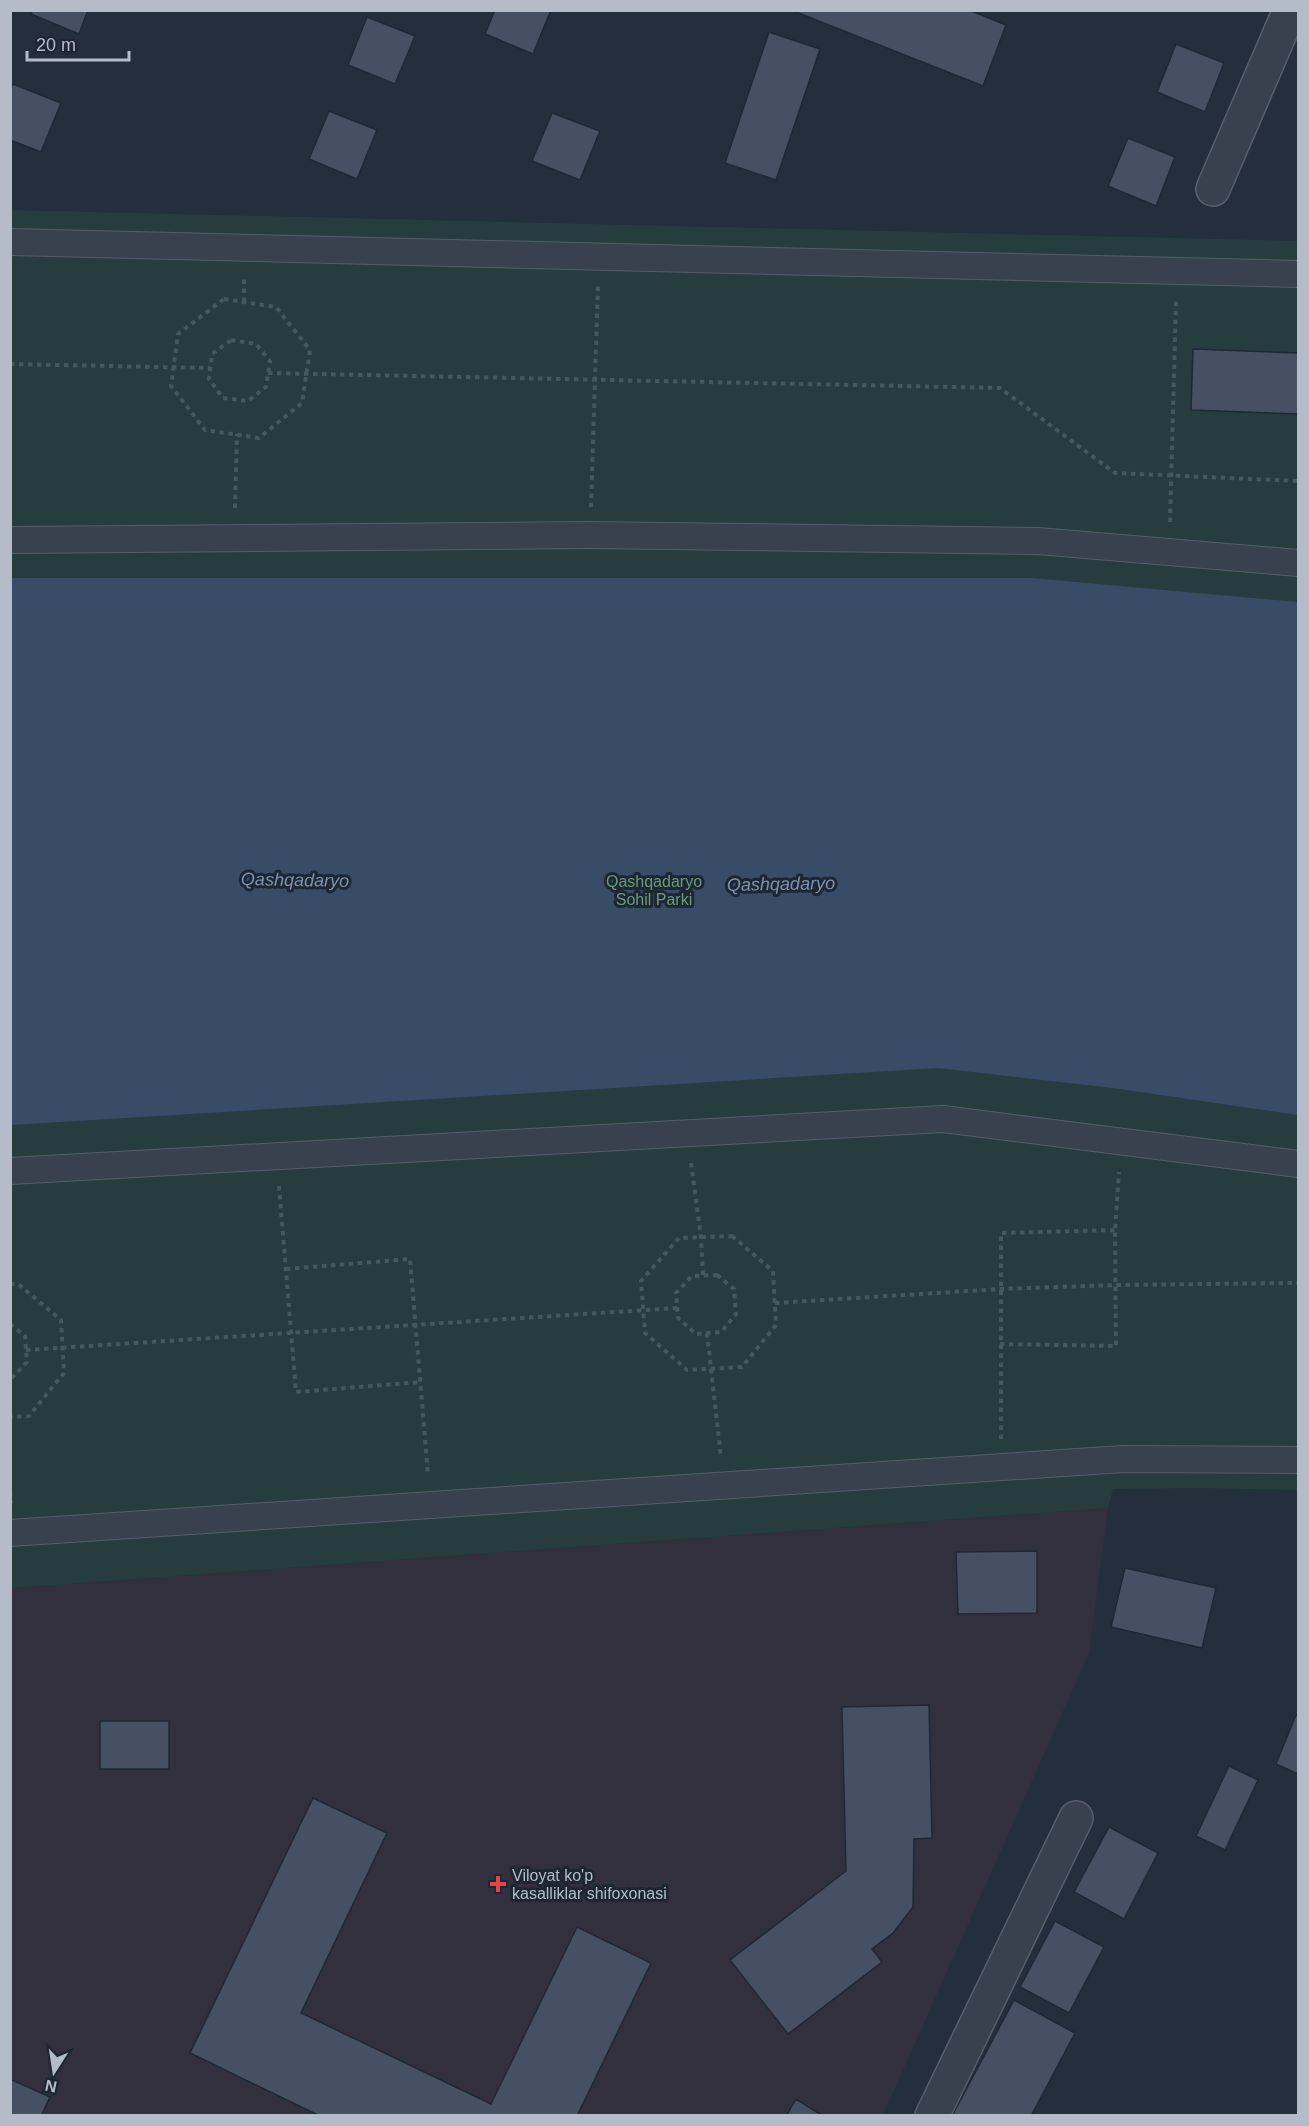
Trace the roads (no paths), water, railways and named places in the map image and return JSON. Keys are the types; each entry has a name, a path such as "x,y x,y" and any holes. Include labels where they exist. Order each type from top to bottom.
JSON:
{"street":[{"path":"1213,189 1290,10"},
{"path":"10,242 1299,274"},
{"path":"10,540 590,534 1038,541 1299,563"},
{"path":"10,1171 943,1119 1299,1164"},
{"path":"10,1533 1123,1459 1299,1460"},
{"path":"932,2115 1076,1818"}],"water":[{"name":"Qashqadaryo","path":"11,578 1032,578 1298,602 1298,1115 1113,1088 938,1068 11,1125"}],"place":[{"name":"Viloyat ko'p kasalliklar shifoxonasi","path":"498,1884"}],"park label":[{"name":"Qashqadaryo Sohil Parki","path":"654,890"}]}
